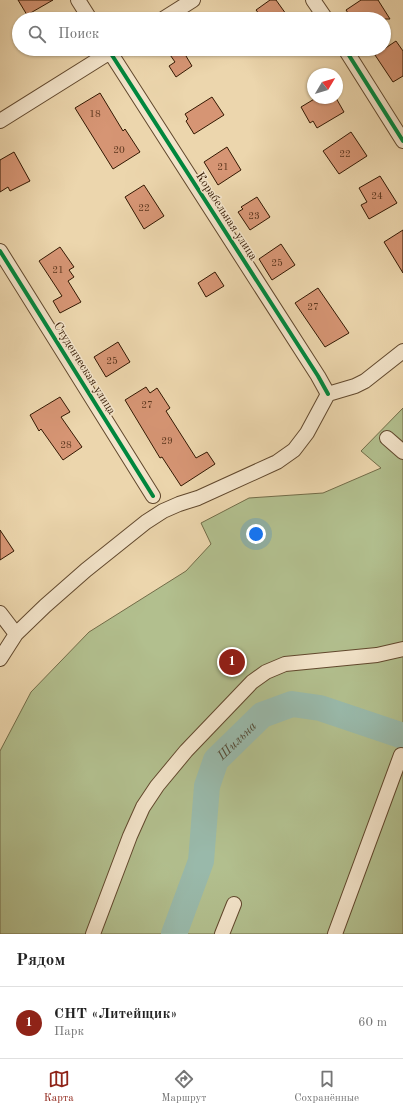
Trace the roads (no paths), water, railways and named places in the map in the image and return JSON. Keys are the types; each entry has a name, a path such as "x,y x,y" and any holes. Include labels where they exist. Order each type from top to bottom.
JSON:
{"street":[{"path":"78,0 86,12"},
{"path":"174,12 193,0"},
{"path":"314,0 322,12"},
{"path":"0,121 102,56"},
{"name":"Корабельная улица","path":"115,56 328,394"},
{"path":"349,56 403,141"},
{"name":"Студенческая улица","path":"0,251 153,496"},
{"path":"0,659 16,634 45,606 86,570 146,522 163,511 198,498 277,462 294,450 307,433 328,394 355,386 365,381 403,351"},
{"path":"387,438 403,452"},
{"path":"0,613 16,634"},
{"path":"93,934 130,836 143,807 157,786 186,751 252,682 266,672 285,664 378,655 403,649"},
{"path":"335,934 401,755"},
{"path":"222,934 234,904"}],"waterway":[{"name":"Шильна","path":"174,934 201,861 207,786 216,760 262,715 292,704 320,708 403,736"}],"place":[{"name":"СНТ «Литейщик»","path":"232,662"}]}
